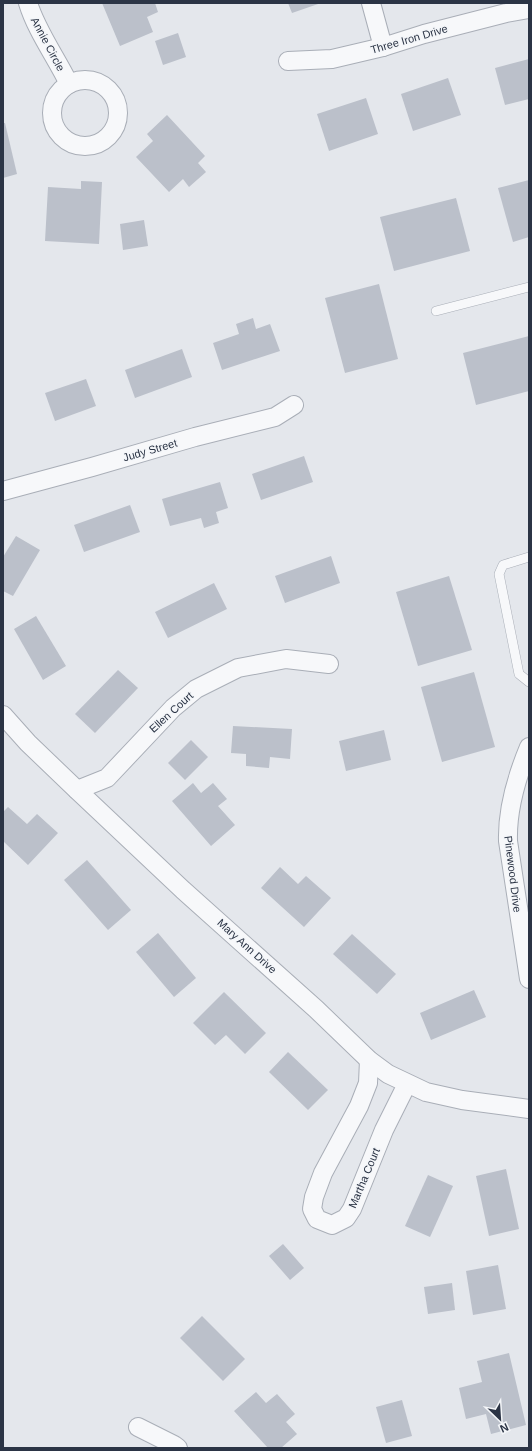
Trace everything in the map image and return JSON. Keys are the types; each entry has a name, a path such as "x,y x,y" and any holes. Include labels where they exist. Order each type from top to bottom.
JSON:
{"street":[{"name":"Annie Circle","path":"28,3 37,25 69,84"},
{"path":"371,3 383,47"},
{"name":"Three Iron Drive","path":"288,61 332,59 383,47 424,34 506,13 529,9"},
{"name":"Judy Street","path":"3,491 195,437 275,417 294,405"},
{"name":"Ellen Court","path":"77,790 106,778 173,708 196,689 238,668 286,659 329,664"},
{"name":"Mary Ann Drive","path":"3,714 28,743 77,790 183,890 316,1009 369,1060 388,1074 426,1092 529,1109"},
{"name":"Pinewood Drive","path":"529,747 510,808 507,824 508,841 529,979"},
{"name":"Martha Court","path":"369,1060 368,1083 359,1106 323,1173 314,1197 312,1209 317,1219 332,1225 346,1218 352,1210 384,1130 407,1084"},
{"path":"138,1427 178,1448"}],"lane":[{"path":"436,311 529,287"},
{"path":"529,557 503,565 499,574 519,674 529,682"}],"building":[{"path":"102,3 155,3 158,12 147,17 153,32 120,46"},
{"path":"288,3 321,3 292,13"},
{"path":"178,33 186,57 163,65 155,41"},
{"path":"529,59 529,99 505,105 495,68"},
{"path":"448,78 461,115 413,131 401,94"},
{"path":"366,98 378,134 329,151 317,114"},
{"path":"167,115 205,156 198,163 206,172 189,187 183,179 169,192 136,157 153,141 147,134"},
{"path":"3,123 5,123 17,174 3,178"},
{"path":"529,180 529,237 513,242 498,188"},
{"path":"81,181 102,182 99,244 45,241 48,187 81,189"},
{"path":"456,198 470,251 394,271 380,217"},
{"path":"144,220 148,246 123,250 120,224"},
{"path":"379,284 398,359 345,373 325,298"},
{"path":"253,318 256,329 270,324 280,351 222,370 213,343 239,334 236,324"},
{"path":"529,336 529,391 476,405 463,353"},
{"path":"182,349 192,377 135,398 125,370"},
{"path":"86,379 96,406 55,421 45,393"},
{"path":"304,456 313,482 261,500 252,474"},
{"path":"220,482 228,508 216,512 219,523 204,528 201,518 170,526 162,499"},
{"path":"130,505 140,532 84,552 74,525"},
{"path":"16,536 40,550 13,596 3,591 3,557"},
{"path":"331,556 340,583 285,603 275,576"},
{"path":"449,576 472,650 418,666 396,592"},
{"path":"214,583 227,609 168,638 155,612"},
{"path":"36,616 66,666 43,680 14,629"},
{"path":"118,670 138,688 95,733 75,714"},
{"path":"474,672 495,747 442,762 421,687"},
{"path":"233,726 292,729 290,759 270,757 269,768 246,766 246,754 231,753"},
{"path":"384,730 391,760 346,771 339,741"},
{"path":"191,740 208,757 185,780 168,763"},
{"path":"193,783 201,793 213,783 227,799 218,806 235,825 211,846 172,801"},
{"path":"8,807 27,824 37,814 58,833 28,865 3,841 3,812"},
{"path":"87,860 131,910 108,930 64,880"},
{"path":"280,867 298,884 306,876 331,898 304,927 261,888"},
{"path":"158,933 196,978 174,997 136,952"},
{"path":"352,934 396,974 377,994 333,954"},
{"path":"474,990 486,1017 431,1040 420,1013"},
{"path":"224,992 266,1033 245,1054 226,1035 215,1045 193,1023"},
{"path":"288,1052 328,1090 308,1110 269,1072"},
{"path":"506,1169 519,1229 489,1236 476,1176"},
{"path":"428,1175 453,1186 430,1237 405,1226"},
{"path":"283,1244 304,1268 290,1280 269,1256"},
{"path":"498,1265 506,1309 473,1315 466,1271"},
{"path":"452,1283 455,1310 428,1314 424,1287"},
{"path":"202,1316 245,1359 223,1381 180,1338"},
{"path":"509,1353 526,1425 491,1434 486,1414 466,1419 459,1388 482,1382 477,1361"},
{"path":"256,1392 266,1403 277,1394 295,1414 286,1422 297,1434 281,1448 268,1448 234,1411"},
{"path":"402,1400 412,1436 386,1443 376,1407"}]}
